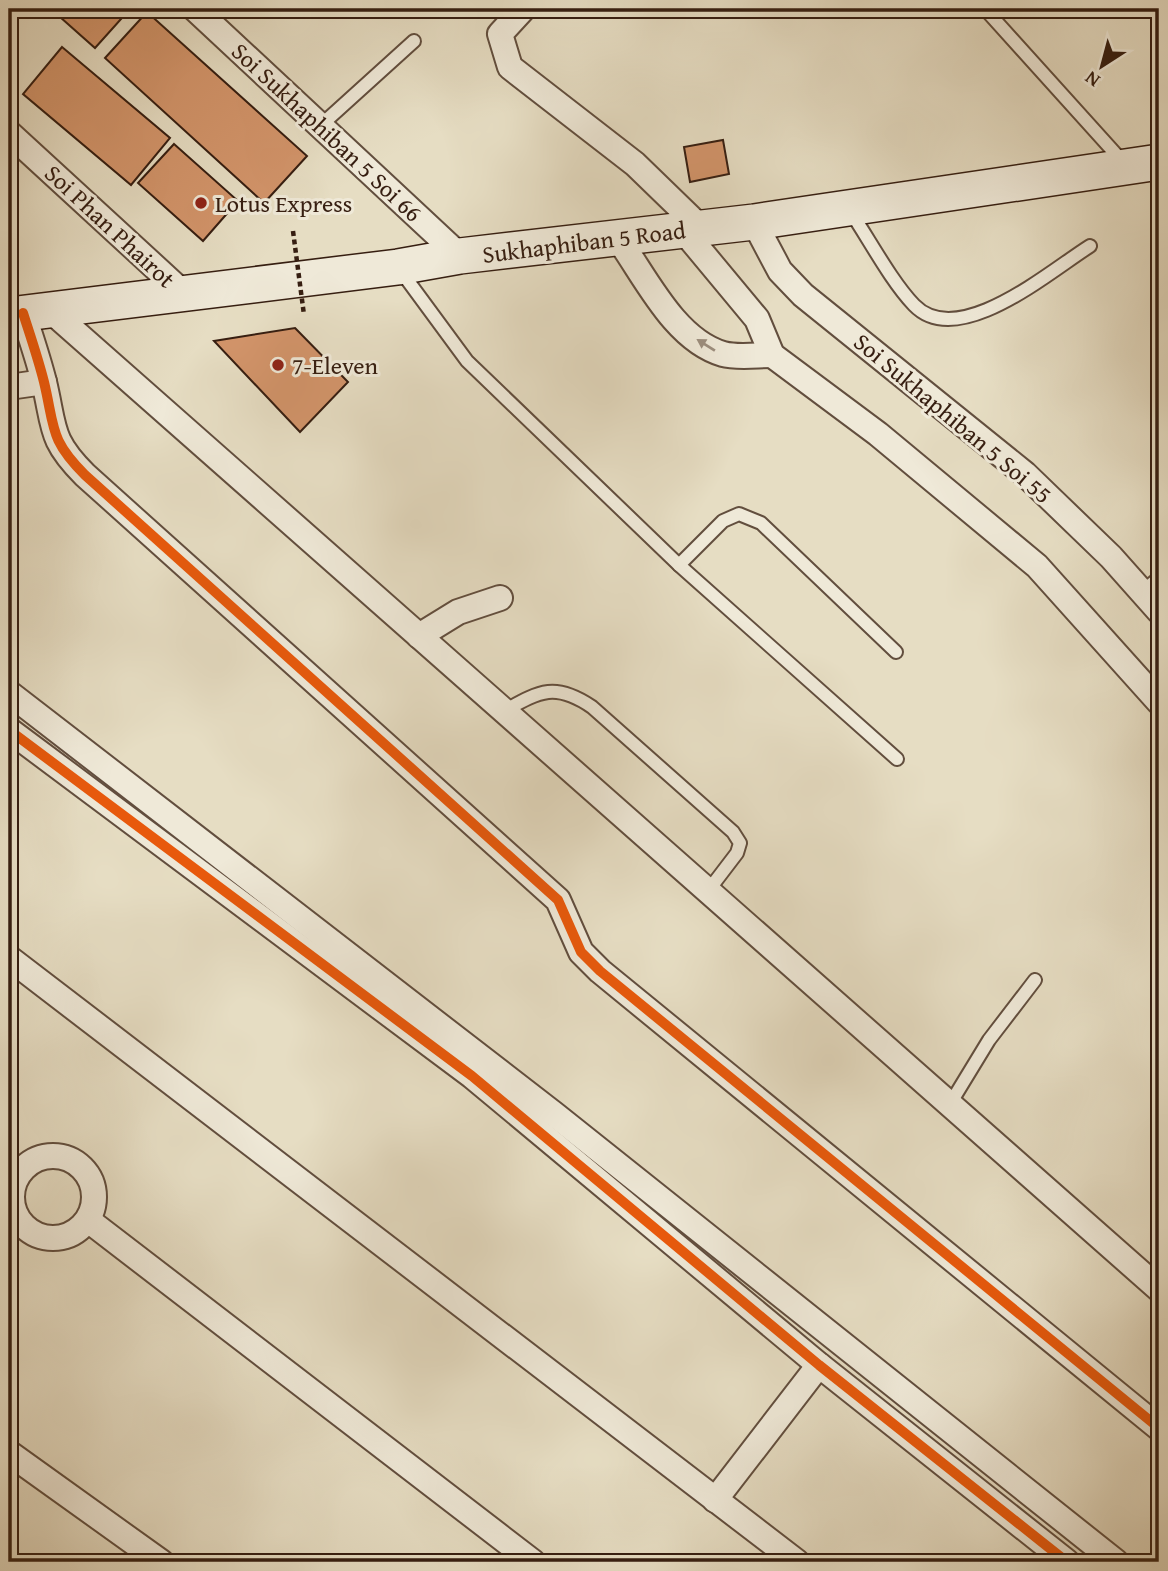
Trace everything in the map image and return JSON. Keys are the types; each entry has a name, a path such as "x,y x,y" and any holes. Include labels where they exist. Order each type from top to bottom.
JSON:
{"main road":[{"name":"Sukhaphiban 5 Road","path":"27,313 181,291 398,267 460,256 619,240 1148,168"}],"street":[{"name":"Soi Sukhaphiban 5 Soi 66","path":"195,9 460,256"},
{"path":"523,9 500,34 510,67 635,164 692,229 757,319 772,355 878,434 1037,566 1159,702"},
{"name":"Soi Phan Phairot","path":"9,133 181,291"},
{"name":"Soi Sukhaphiban 5 Soi 55","path":"754,222 780,271 803,295 1026,474 1111,556 1151,585 1159,611"},
{"path":"619,240 677,322 705,348 726,355 772,355"},
{"path":"27,313 44,382 52,432 63,453 558,900 581,952 600,971 1159,1428"},
{"path":"27,313 419,636 1159,1289"},
{"path":"9,387 44,382"},
{"path":"419,636 458,612 500,598"},
{"path":"9,693 554,1114 1116,1562"},
{"path":"9,730 472,1076 819,1365 1068,1562"},
{"path":"9,958 797,1562"},
{"path":"45,1157 72,1160 83,1168 95,1193 88,1220 80,1229 58,1238 46,1237 24,1226 17,1216 12,1193 15,1166 45,1157"},
{"path":"88,1220 533,1562"},
{"path":"715,1500 819,1365"},
{"path":"9,1453 161,1562"}],"lane":[{"path":"985,9 1148,168"},
{"path":"319,127 414,41"},
{"path":"848,208 915,306 935,316 958,320 983,314 1090,246"},
{"path":"398,267 467,361 679,565 897,759"},
{"path":"679,565 723,522 739,514 761,523 896,652"},
{"path":"504,711 542,690 577,696 603,715 733,832 740,843 737,853 708,891"},
{"path":"950,1104 989,1040 1035,980"}],"path":[{"path":"293,231 304,316"}],"building":[{"path":"51,9 130,9 95,48"},
{"path":"147,12 307,156 264,203 105,58"},
{"path":"62,47 170,138 131,185 23,94"},
{"path":"723,140 729,174 690,182 684,147"},
{"path":"174,144 238,201 203,241 138,183"},
{"path":"295,328 348,382 300,432 214,341"}],"cycle path":[{"path":"23,313 42,373 55,432 65,452 85,475 558,900 581,952 600,971 1159,1428"},
{"path":"9,730 472,1076 819,1365 1067,1562"}],"place":[{"name":"Lotus Express","path":"201,203"},
{"name":"7-Eleven","path":"278,365"}]}
